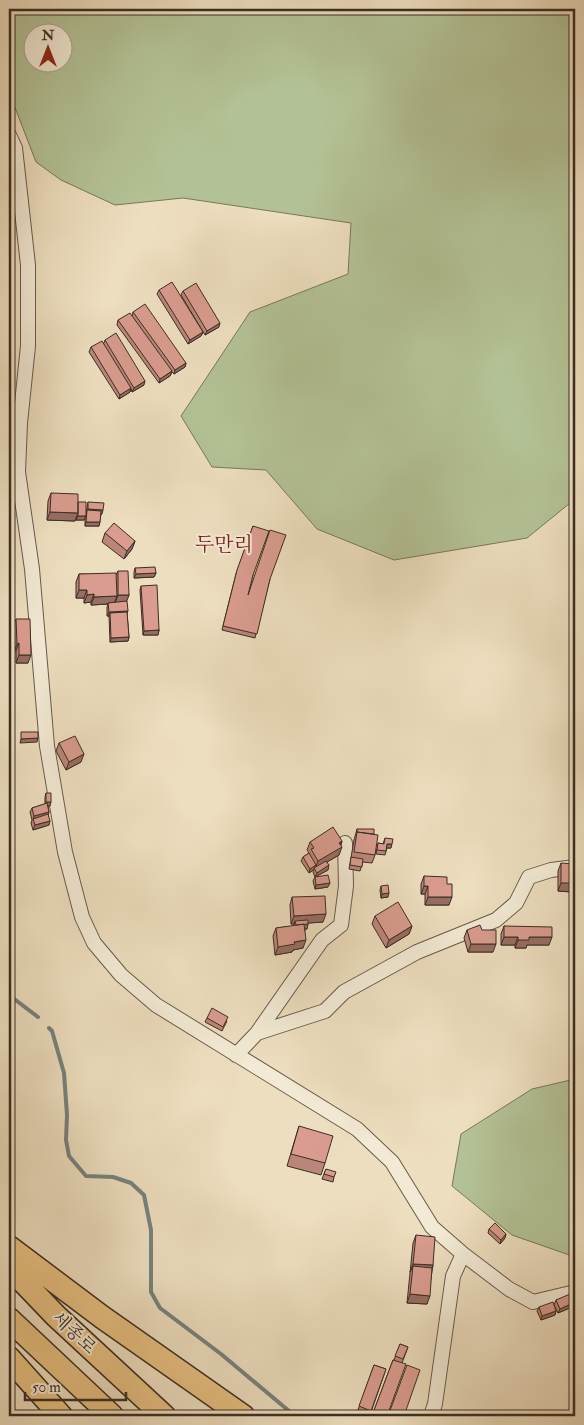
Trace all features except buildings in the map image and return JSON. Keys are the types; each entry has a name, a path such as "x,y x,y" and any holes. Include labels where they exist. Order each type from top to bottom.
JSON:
{"highway":[{"path":"9,1247 102,1317 243,1416"},
{"name":"세종로","path":"9,1267 56,1316 164,1416"},
{"name":"세종로","path":"9,1319 112,1416"},
{"path":"9,1358 61,1416"}],"street":[{"path":"9,135 15,148 28,265 28,346 20,424 18,472 32,569 47,746 65,852 82,917 94,943 121,975 156,1004 357,1129 392,1162 432,1227 463,1254 509,1289 533,1302 575,1292"},
{"path":"236,1055 257,1033 322,940 341,925 346,886 345,843"},
{"path":"257,1033 325,1011 344,992 417,952 496,920 516,903 528,877 551,870 575,867"},
{"path":"431,1416 435,1404 453,1276 463,1254"}],"green space":[{"path":"9,9 575,9 575,499 527,538 394,560 317,529 266,470 212,467 181,416 250,312 348,274 351,223 183,198 115,205 61,180 36,162 9,92"},
{"path":"575,1079 575,1257 512,1235 452,1186 461,1134 532,1089"}],"waterway":[{"path":"9,995 38,1017"},
{"path":"49,1028 52,1031 64,1073 67,1115 66,1140 69,1156 86,1176 113,1177 131,1183 144,1195 151,1230 151,1292 160,1308 221,1354 295,1416"}],"district":[{"name":"두만리","path":"224,544"}]}
